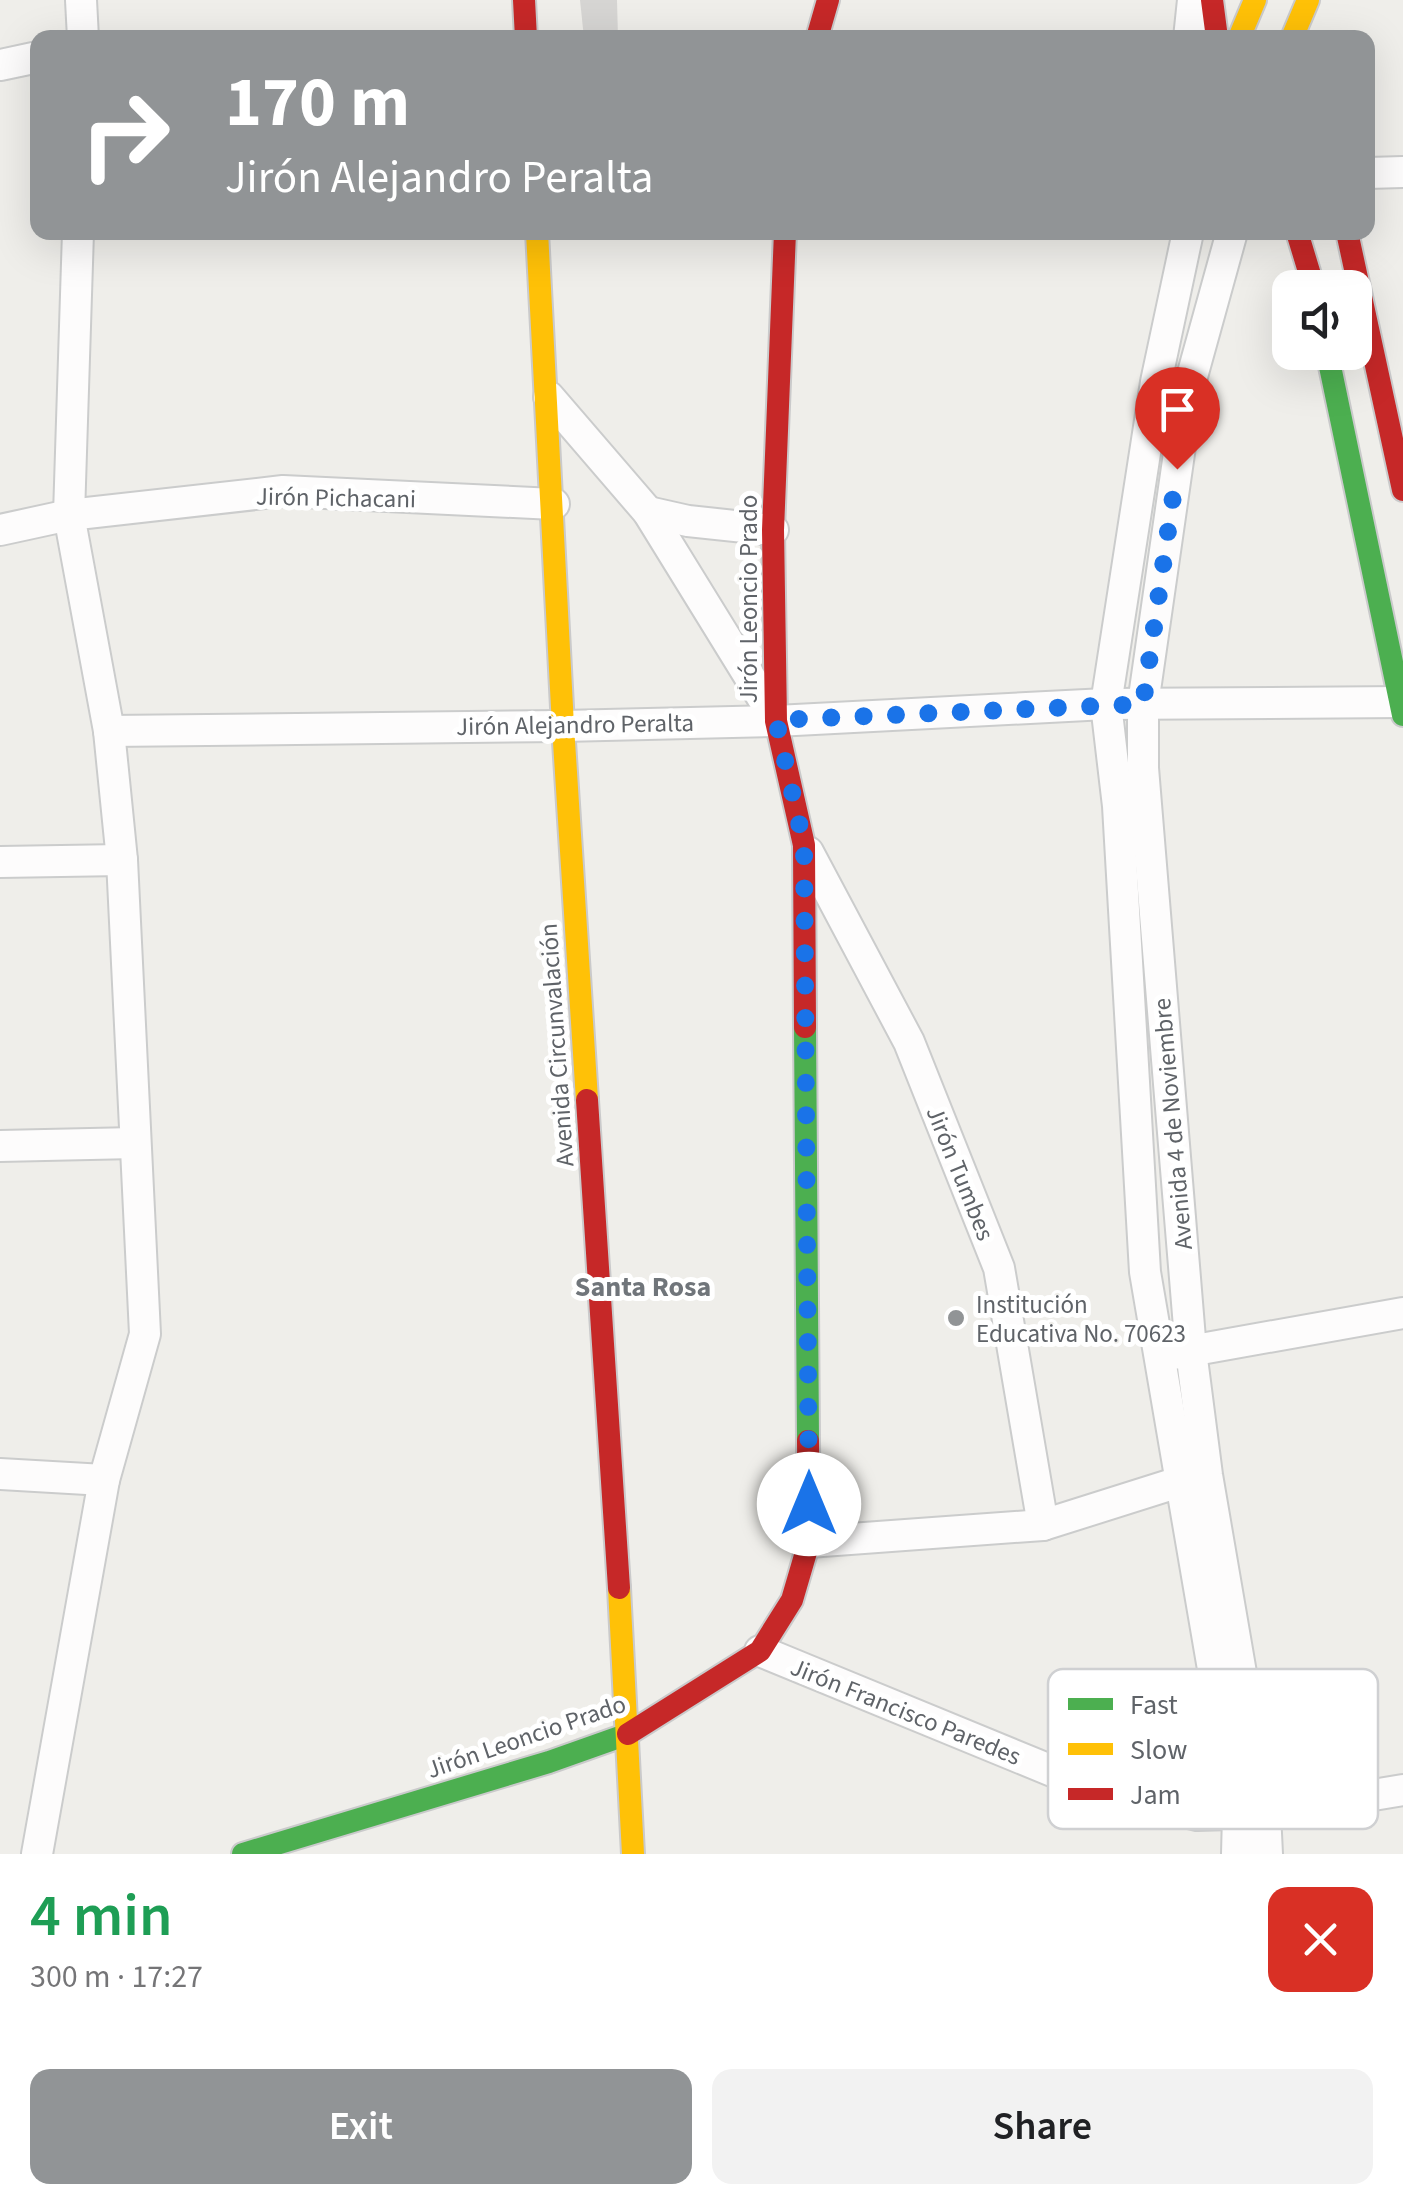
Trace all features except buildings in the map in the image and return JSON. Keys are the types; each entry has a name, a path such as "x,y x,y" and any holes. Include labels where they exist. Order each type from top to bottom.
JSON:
{"main road":[{"path":"524,0 526,30"},
{"path":"819,30 828,0"},
{"path":"1212,0 1216,30"},
{"path":"1295,30 1308,0"},
{"path":"1245,30 1263,6"},
{"name":"Avenida Circunvalación","path":"537,240 563,726 633,1854"},
{"name":"Jirón Leoncio Prado","path":"242,1854 549,1762 628,1734 760,1651 792,1600 809,1542 804,845 776,720 772,530 785,240"},
{"path":"1299,240 1309,270"},
{"path":"1349,240 1403,490"},
{"path":"1332,370 1402,706"}],"street":[{"path":"81,0 83,30"},
{"path":"1190,30 1193,0"},
{"path":"0,66 30,60"},
{"path":"1375,173 1403,172"},
{"path":"37,1854 104,1480 145,1334 122,860 109,730 68,515 78,240"},
{"path":"1186,240 1156,382 1106,704 1118,806 1145,1272 1160,1356 1193,1477 1227,1669"},
{"name":"Avenida 4 de Noviembre","path":"1193,1477 1191,1351 1143,768 1143,704 1188,391 1230,240"},
{"path":"1156,382 1188,391"},
{"path":"547,394 648,512 776,720"},
{"name":"Jirón Pichacani","path":"0,530 68,515 283,492 554,504"},
{"path":"648,512 688,522 772,530"},
{"name":"Jirón Alejandro Peralta","path":"109,730 563,726 1106,704 1402,706"},
{"name":"Jirón Tumbes","path":"804,845 909,1042 999,1268 1043,1526"},
{"path":"0,862 122,860"},
{"path":"0,1146 136,1143"},
{"path":"1160,1356 1403,1313"},
{"path":"0,1474 104,1480"},
{"path":"809,1542 1043,1526 1193,1477"},
{"name":"Jirón Francisco Paredes","path":"760,1651 1048,1769"},
{"name":"Jirón Francisco Paredes","path":"1378,1794 1403,1790"},
{"path":"1237,1854 1246,1829"},
{"path":"1258,1829 1267,1854"}],"traffic: fast":[{"path":"1331,370 1403,715"},
{"path":"805,1027 808,1441"},
{"path":"243,1854 549,1762 628,1734"}],"traffic: slow":[{"path":"1242,30 1255,0"},
{"path":"1295,30 1308,0"},
{"path":"537,240 587,1100"},
{"path":"619,1588 633,1854"}],"traffic: jam":[{"path":"524,0 526,30"},
{"path":"819,30 828,0"},
{"path":"1212,0 1216,30"},
{"path":"785,240 773,530 776,721 804,845 805,1027"},
{"path":"1299,240 1309,270"},
{"path":"1349,240 1403,490"},
{"path":"587,1100 619,1588"},
{"path":"628,1734 760,1651 792,1600 809,1542 808,1441"}],"place":[{"name":"Institución Educativa No. 70623","path":"956,1318"}],"district":[{"name":"Santa Rosa","path":"643,1286"}],"route":[{"path":"809,1504 804,845 776,720 1143,704 1177,469"}]}
